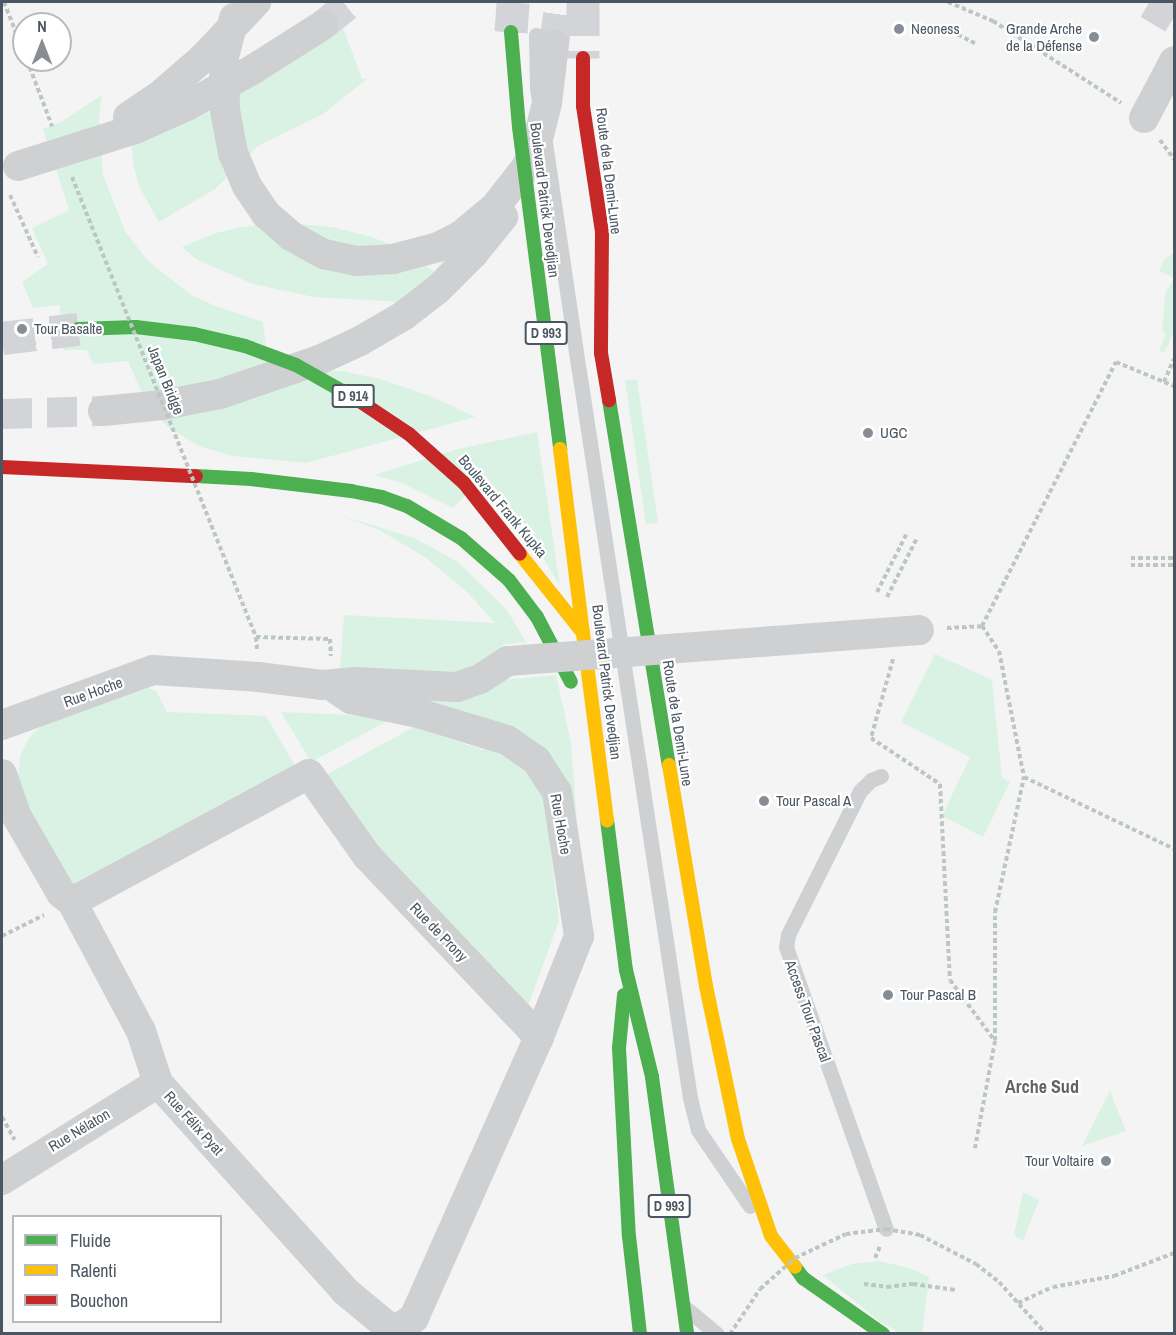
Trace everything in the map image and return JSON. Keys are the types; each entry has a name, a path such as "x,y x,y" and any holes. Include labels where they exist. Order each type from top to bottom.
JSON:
{"main road":[{"name":"Boulevard Patrick Devedjian","path":"512,32 519,127 626,970 652,1077 687,1334"},
{"name":"Route de la Demi-Lune","path":"583,58 583,106 602,231 601,353 708,997 738,1139 771,1236 803,1278 883,1334"},
{"name":"Boulevard Frank Kupka","path":"78,329 136,327 194,334 245,346 296,365 331,382 409,434 464,483 583,633"},
{"path":"2,467 262,480 351,491 382,497 407,506 460,538 489,560 537,617 571,684 602,773"},
{"path":"626,970 619,1048 629,1236 640,1334"}],"street":[{"path":"240,2 224,57 225,110 233,153 266,214 291,236 324,254 373,261 416,254 438,247 495,218"},
{"path":"10,178 126,118 159,96 202,59 256,2"},
{"path":"10,178 188,106 252,70 323,25"},
{"path":"103,411 163,405 220,394 319,360 360,341 403,316 438,289 495,218 516,197 537,143 547,103 545,40"},
{"path":"1144,118 1174,61"},
{"name":"Rue Hoche","path":"2,725 153,670 329,684 354,682 457,687 480,679 508,661 919,630"},
{"name":"Rue Hoche","path":"329,684 351,699 418,712 507,740 536,760 557,792 579,936 539,1037"},
{"name":"Rue Félix Pyat","path":"2,774 16,815 60,893 72,902 141,1031 158,1083 345,1291 394,1332"},
{"name":"Rue de Prony","path":"72,902 309,774 367,856 539,1037"},
{"path":"394,1332 414,1318 539,1037"},
{"name":"Rue Nélaton","path":"2,1180 158,1083"}],"lane":[{"path":"545,40 537,88 690,1098 698,1130 771,1236"},
{"path":"649,648 706,644"},
{"name":"Access Tour Pascal","path":"881,776 871,780 860,791 788,935 786,947 886,1229"},
{"path":"682,1305 717,1334"}],"path":[{"path":"4,2 12,22"},
{"path":"948,2 993,21 1144,118"},
{"path":"951,31 976,44"},
{"path":"32,72 54,132"},
{"name":"Japan Bridge","path":"72,176 256,637 330,639"},
{"path":"10,178 38,257"},
{"path":"1164,382 1174,359"},
{"path":"982,626 1116,362 1174,386"},
{"path":"877,592 907,533"},
{"path":"887,597 917,538"},
{"path":"1131,558 1174,558"},
{"path":"1131,565 1174,565"},
{"path":"919,630 982,626"},
{"path":"975,1148 995,1041 995,912 1024,777 999,651 982,626"},
{"path":"895,652 871,738 940,784 950,980 995,1041"},
{"path":"1024,777 1174,849"},
{"path":"2,936 72,902"},
{"path":"730,1334 760,1289 795,1258 846,1234 886,1229 920,1235 976,1264 999,1282 1046,1334"},
{"path":"1018,1303 1053,1287 1114,1276 1140,1268 1174,1253"},
{"path":"856,1282 887,1287 913,1284 956,1290"}],"green space":[{"path":"342,25 362,79 368,78 323,114 258,146 215,189 159,222 140,188 134,168 131,137 206,105 208,114 225,110 239,87 313,48"},
{"path":"102,95 99,117 103,175 125,231 148,261 190,294 213,305 263,322 269,370 342,371 380,379 433,397 475,417 306,463 233,456 198,446 167,426 145,400 128,361 93,364 87,350 63,350 60,305 33,308 22,282 48,264 32,228 69,210 43,129 61,122"},
{"path":"285,223 332,227 372,237 398,248 461,289 442,295 401,302 314,297 253,284 196,259 182,247 216,233 242,227"},
{"path":"1174,253 1174,278 1159,271 1165,259"},
{"path":"1174,278 1174,332 1164,353 1159,351 1166,334 1162,331 1165,294"},
{"path":"637,379 658,523 646,524 625,381"},
{"path":"537,432 560,586 522,522 485,475 453,508 402,483 374,475 458,449"},
{"path":"339,515 414,538 458,562 506,609 526,642 504,644 498,651 464,672 340,668 344,615 495,623 467,592 425,557 379,530"},
{"path":"935,654 992,680 1002,778 1010,782 983,837 942,816 970,757 901,722"},
{"path":"556,675 571,743 577,820 563,780 413,698 463,700 477,696 501,680"},
{"path":"149,688 156,691 167,712 266,716 297,769 76,889 25,814 17,779 21,754 29,738 41,726"},
{"path":"281,712 395,717 311,762"},
{"path":"414,727 484,750 486,746 519,761 545,802 559,921 528,1006 372,845 324,776"},
{"path":"1110,1091 1126,1131 1082,1146"},
{"path":"1023,1192 1039,1200 1023,1241 1014,1235"},
{"path":"879,1261 909,1268 929,1277 922,1333 900,1333 879,1321 823,1275 852,1264"}],"tunnel":[{"path":"323,25 351,2"},
{"path":"511,32 513,2"},
{"path":"554,44 560,2"},
{"path":"583,2 583,58"},
{"path":"1149,2 1174,17"},
{"path":"2,338 78,329"},
{"path":"2,414 103,411"}],"traffic: fast":[{"path":"511,32 519,127 560,449"},
{"path":"78,329 136,327 194,334 245,346 296,365 358,400"},
{"path":"609,400 669,765"},
{"path":"196,476 251,479 351,491 382,497 407,506 461,538 509,580 537,617 571,682"},
{"path":"607,820 626,970 652,1077 687,1334"},
{"path":"624,995 619,1048 629,1236 640,1334"},
{"path":"795,1267 803,1278 883,1334"}],"traffic: slow":[{"path":"560,449 583,633"},
{"path":"520,554 583,633 607,820"},
{"path":"669,765 706,986 738,1139 771,1236 795,1267"}],"traffic: jam":[{"path":"583,58 583,106 602,231 601,353 609,400"},
{"path":"358,400 409,434 464,483 520,554"},
{"path":"2,467 196,476"}],"place":[{"name":"Neoness","path":"899,29"},
{"name":"Grande Arche de la Défense","path":"1094,37"},
{"name":"Tour Basalte","path":"22,329"},
{"name":"UGC","path":"868,433"},
{"name":"Tour Pascal A","path":"764,801"},
{"name":"Tour Pascal B","path":"888,995"},
{"name":"Tour Voltaire","path":"1106,1161"}],"district":[{"name":"Arche Sud","path":"1042,1087"}]}
